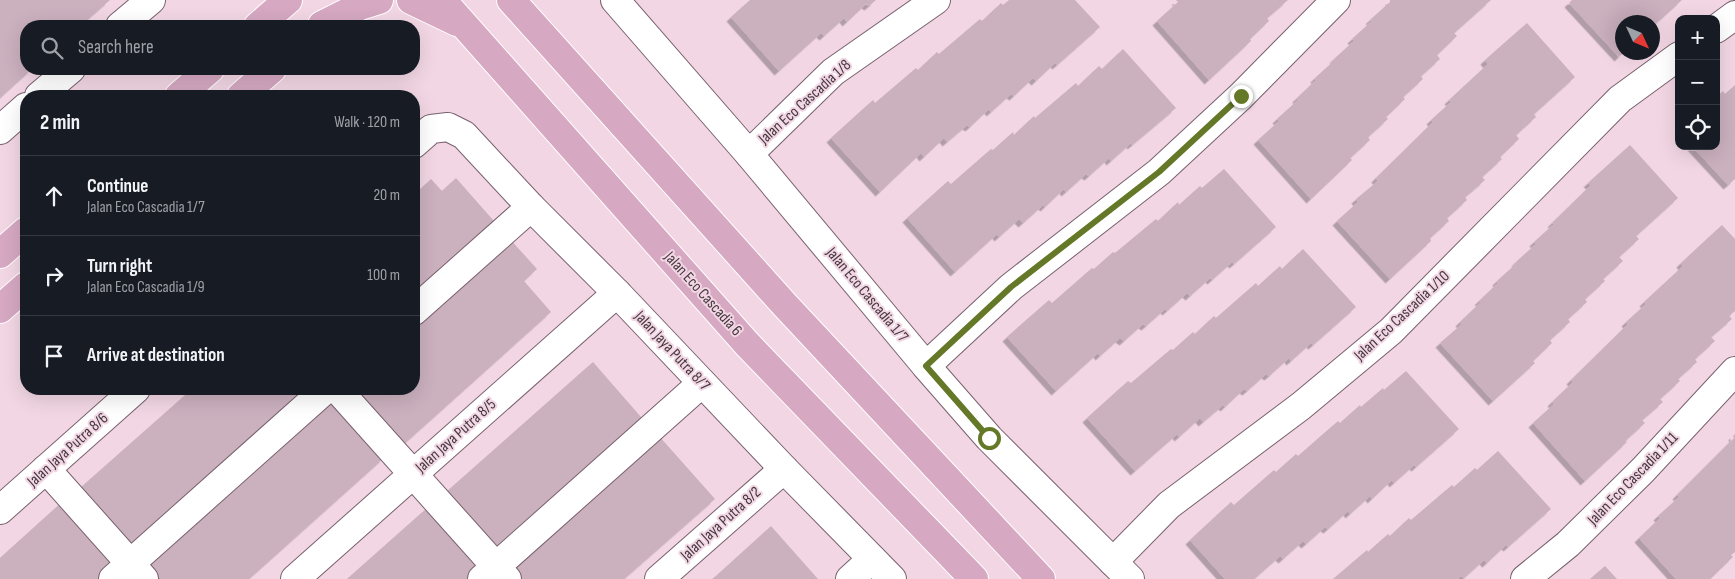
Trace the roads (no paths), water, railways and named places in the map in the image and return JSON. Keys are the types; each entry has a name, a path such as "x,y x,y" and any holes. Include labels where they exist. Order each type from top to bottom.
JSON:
{"main road":[{"path":"265,20 288,0"},
{"path":"328,20 350,0"},
{"path":"333,20 360,6 379,0"},
{"path":"411,0 464,26"},
{"name":"Jalan Eco Cascadia 6","path":"442,0 747,344 974,579"},
{"path":"511,0 784,304 1041,579"},
{"path":"186,90 203,75"},
{"path":"248,90 265,75"},
{"path":"0,254 20,236"},
{"path":"0,309 20,291"}],"street":[{"path":"127,20 151,0"},
{"name":"Jalan Eco Cascadia 1/7","path":"615,0 749,154 926,366 989,438 1121,570"},
{"name":"Jalan Eco Cascadia 1/8","path":"749,154 833,72 936,0"},
{"path":"926,366 1011,287 1159,172 1241,96 1336,0"},
{"path":"1720,26 1735,15"},
{"name":"Jalan Eco Cascadia 1/10","path":"1121,570 1169,505 1301,406 1391,331 1620,99 1675,59"},
{"path":"46,90 64,75"},
{"path":"0,130 20,112"},
{"name":"Jalan Jaya Putra 8/7","path":"420,139 431,129 448,127 464,135 531,207 617,293 784,469 892,579"},
{"path":"420,306 531,207"},
{"name":"Jalan Jaya Putra 8/5","path":"295,579 617,293"},
{"name":"Jalan Eco Cascadia 1/11","path":"1525,579 1568,544 1636,477 1735,371"},
{"path":"342,395 413,474 495,575 702,383"},
{"name":"Jalan Jaya Putra 8/6","path":"0,510 129,395"},
{"path":"46,469 129,574 320,395"},
{"name":"Jalan Jaya Putra 8/2","path":"659,579 784,469"},
{"path":"850,579 872,559"}]}
